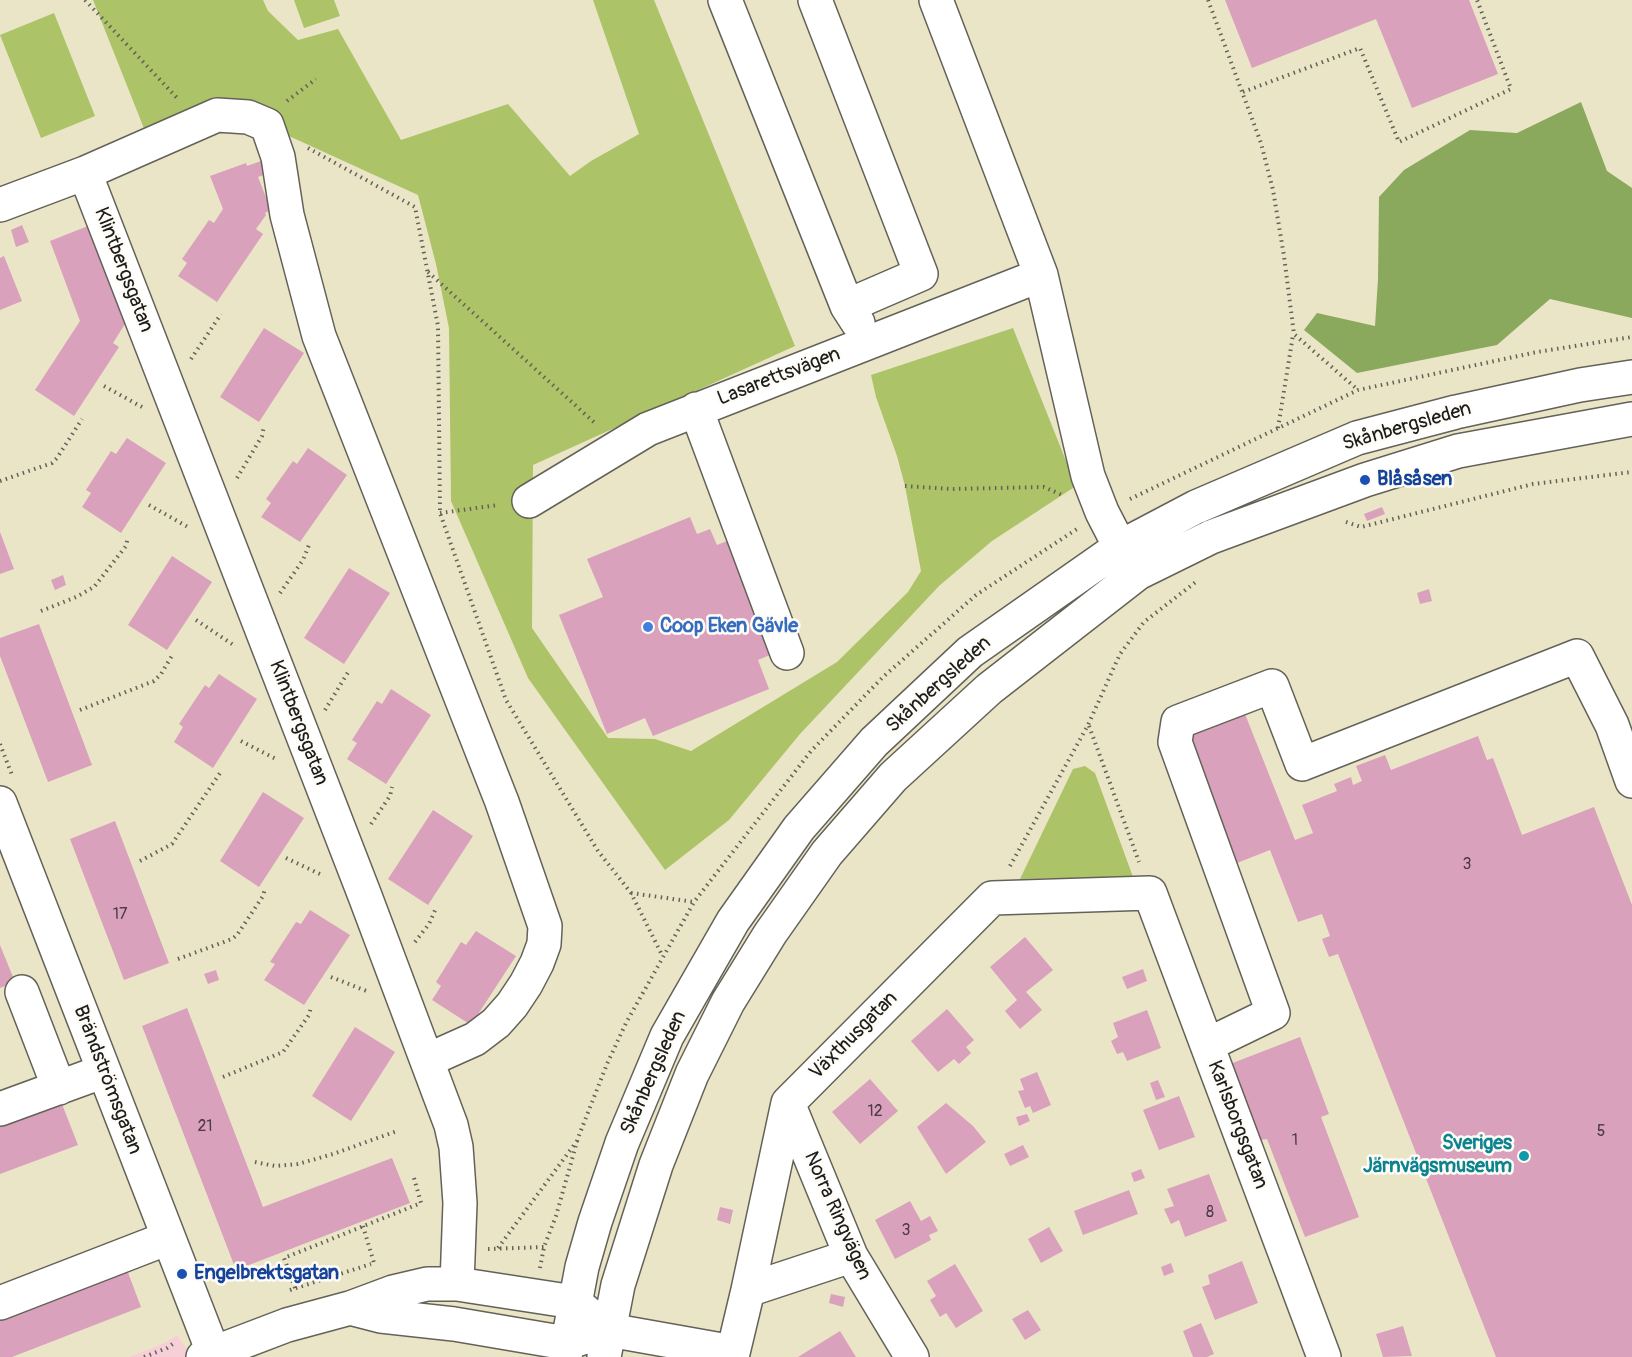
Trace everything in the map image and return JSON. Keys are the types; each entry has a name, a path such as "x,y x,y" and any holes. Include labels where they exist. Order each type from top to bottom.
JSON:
{"street":[{"path":"725,0 847,306 870,343"},
{"path":"815,0 921,274 847,306"},
{"path":"936,0 1041,275 1088,476 1102,512 1129,560"},
{"path":"0,205 85,173 217,115 235,115 260,120 267,125 278,157 289,223 320,336 502,802 545,926 543,944 537,963 512,1005 496,1023 475,1039 428,1060"},
{"name":"Klintbergsgatan","path":"85,173 428,1060 451,1125 456,1147 460,1203 457,1284"},
{"name":"Lasarettsvägen","path":"529,501 648,429 1041,275"},
{"name":"Skånbergsleden","path":"606,1344 618,1285 635,1227 692,1074 729,1002 770,933 827,853 893,777 1129,560 1196,507 1357,438 1456,412 1580,385 1632,377"},
{"path":"696,409 787,653"},
{"name":"Skånbergsleden","path":"566,1350 585,1256 611,1172 639,1099 667,1036 733,921 800,828 874,742 970,652 1129,560 1211,537 1365,480 1458,451 1632,419"},
{"path":"1207,1045 1273,1013 1175,742 1178,722 1272,686 1302,764 1577,656 1622,717 1632,782"},
{"name":"Brändströmsgatan","path":"0,803 9,849 67,975 168,1238 210,1356"},
{"path":"992,898 1150,893"},
{"name":"Karlsborgsgatan","path":"1150,893 1324,1357"},
{"name":"Växthusgatan","path":"788,1102 992,898"},
{"path":"59,1088 11,996 67,975"},
{"path":"0,1109 104,1071"},
{"path":"350,1308 381,1316 454,1324 566,1350 606,1344 732,1355 788,1102"},
{"name":"Norra Ringvägen","path":"788,1102 851,1256 912,1357"},
{"path":"0,1303 168,1238"},
{"path":"748,1290 851,1256"},
{"path":"210,1356 287,1325 350,1308 393,1292 427,1284 457,1284 574,1302 606,1344"}],"path":[{"path":"85,0 199,122"},
{"path":"1208,0 1262,143 1284,255 1294,334 1278,428"},
{"path":"1243,92 1360,48 1399,142 1511,89 1476,0"},
{"path":"267,125 415,207 438,326 440,513 506,700 598,851 631,893 663,955"},
{"path":"428,272 597,425"},
{"path":"168,388 186,366 221,314"},
{"path":"1294,334 1359,390"},
{"path":"0,481 52,463 82,419"},
{"path":"212,501 234,483 262,436 264,426"},
{"path":"1338,519 1361,527 1533,484 1632,472"},
{"path":"905,486 951,489 1044,487 1102,512"},
{"path":"440,513 529,501"},
{"path":"41,611 94,587 126,546 128,537"},
{"path":"257,617 276,598 303,561 309,545"},
{"path":"992,898 1088,725 1120,654 1144,622 1205,575"},
{"path":"80,710 154,681 173,654"},
{"path":"302,733 319,719 350,669"},
{"path":"1088,725 1150,893"},
{"path":"140,861 172,844 220,773"},
{"path":"345,845 364,833 390,796 392,787"},
{"path":"178,959 232,939 237,935 263,896 265,889"},
{"path":"631,893 694,902"},
{"path":"223,1077 276,1057 283,1052 309,1015 311,1007"},
{"path":"255,1162 275,1166 298,1164 397,1131"},
{"path":"498,1249 578,1138"},
{"path":"295,1288 284,1258 421,1203 414,1178"},
{"path":"363,1226 374,1263"}],"shaded area":[{"path":"177,1335 192,1357 129,1357 165,1343"}],"green space":[{"path":"93,0 263,0 268,11 298,40 338,29 401,140 508,104 570,176 591,161 639,134 593,0 654,0 795,346 533,465 532,628 608,738 655,739 691,751 837,662 908,592 921,571 905,486 871,375 1013,328 1076,486 992,541 939,586 800,734 729,820 665,870 528,678 451,501 449,328 436,264 418,195 208,99 183,122 147,136"},
{"path":"294,0 334,0 340,16 304,28"},
{"path":"54,13 95,116 41,138 0,35"},
{"path":"1581,102 1607,171 1632,188 1632,318 1550,299 1497,345 1357,373 1304,330 1317,313 1375,326 1379,197 1404,170 1470,130 1517,133"},
{"path":"1085,766 1095,773 1133,877 1020,879 1073,769"}],"building":[{"path":"1225,0 1469,0 1498,74 1412,108 1376,19 1252,68"},
{"path":"264,160 269,173 258,177 271,210 265,213 266,215 256,229 263,234 217,302 178,276 187,263 182,259 209,220 214,223 223,209 210,176 246,163 247,166"},
{"path":"22,225 29,242 16,247 11,230"},
{"path":"88,226 125,324 113,343 119,347 74,416 35,390 80,321 50,241"},
{"path":"4,256 22,301 0,310 0,258"},
{"path":"264,328 304,353 259,422 220,397"},
{"path":"127,438 166,463 121,533 82,507 91,493 86,490 111,451 116,454"},
{"path":"308,448 347,475 300,542 261,517 271,503 266,499 293,461 297,464"},
{"path":"1382,507 1385,514 1367,521 1364,514"},
{"path":"690,517 697,534 710,529 717,545 732,539 777,652 758,660 769,689 653,736 645,718 607,734 559,615 603,597 587,559"},
{"path":"0,532 14,569 0,574"},
{"path":"172,556 212,582 167,650 128,625"},
{"path":"349,568 390,593 344,664 304,638"},
{"path":"63,575 66,585 55,590 51,580"},
{"path":"1429,589 1432,601 1420,604 1417,593"},
{"path":"39,624 92,765 48,782 0,656 0,638"},
{"path":"219,674 257,699 213,768 174,742 183,727 179,724 205,685 209,688"},
{"path":"391,689 431,715 386,784 347,759 357,743 352,740 377,701 382,704"},
{"name":"Sveriges Järnvägsmuseum","path":"1245,714 1295,840 1313,833 1302,805 1337,791 1334,784 1351,777 1353,785 1362,781 1356,766 1385,755 1391,770 1478,736 1487,760 1493,758 1522,835 1594,807 1632,905 1632,1357 1496,1357 1338,954 1329,957 1322,939 1330,936 1322,914 1298,922 1270,850 1237,863 1188,737"},
{"path":"263,792 304,818 259,887 220,861"},
{"path":"433,810 473,836 428,905 388,879"},
{"path":"115,821 169,963 124,980 70,839"},
{"path":"310,910 350,935 304,1005 264,980 275,964 270,962 296,922 301,924"},
{"path":"476,931 516,956 471,1025 432,1000 441,986 436,982 461,942 466,945"},
{"path":"1025,937 1053,970 1026,992 1042,1010 1020,1029 1005,1011 1017,1000 990,967"},
{"path":"0,945 15,982 0,988"},
{"path":"1143,969 1147,981 1127,989 1122,977"},
{"path":"216,970 219,980 208,984 204,974"},
{"path":"187,1008 263,1207 392,1158 410,1203 236,1270 142,1026"},
{"path":"947,1009 974,1040 966,1047 971,1053 959,1064 954,1059 938,1072 911,1041"},
{"path":"1147,1010 1161,1048 1127,1061 1123,1052 1117,1054 1111,1041 1118,1037 1113,1023"},
{"path":"355,1027 395,1052 351,1121 312,1096"},
{"path":"1300,1037 1329,1114 1321,1117 1359,1217 1305,1237 1267,1139 1260,1140 1230,1064"},
{"path":"1037,1072 1051,1105 1033,1113 1030,1106 1025,1108 1018,1091 1024,1090 1020,1079"},
{"path":"870,1079 898,1111 860,1144 832,1112"},
{"path":"1158,1080 1165,1097 1156,1100 1150,1083"},
{"path":"1179,1096 1195,1137 1159,1150 1143,1110"},
{"path":"60,1099 78,1145 0,1174 0,1122"},
{"path":"946,1103 973,1126 986,1142 946,1174 917,1127"},
{"path":"1027,1114 1030,1121 1019,1126 1016,1117"},
{"path":"1023,1145 1029,1157 1010,1166 1004,1154"},
{"path":"1141,1169 1145,1178 1134,1182 1131,1173"},
{"path":"1209,1174 1227,1221 1185,1237 1179,1220 1171,1224 1164,1209 1174,1206 1167,1189"},
{"path":"1129,1190 1138,1214 1083,1235 1074,1211"},
{"path":"910,1201 921,1221 930,1216 938,1231 929,1235 931,1240 895,1259 875,1220"},
{"path":"720,1207 733,1210 730,1224 717,1220"},
{"path":"1049,1227 1063,1251 1041,1263 1028,1239"},
{"path":"1242,1261 1258,1303 1215,1320 1202,1287 1210,1284 1208,1275"},
{"path":"124,1262 141,1307 12,1357 0,1357 0,1310"},
{"path":"1171,1263 1174,1272 1164,1276 1161,1267"},
{"path":"955,1264 983,1311 956,1328 946,1313 940,1317 930,1300 936,1296 927,1281"},
{"path":"831,1294 845,1297 843,1307 829,1303"},
{"path":"1028,1310 1041,1330 1025,1340 1012,1319"},
{"path":"1201,1323 1214,1354 1207,1357 1193,1357 1183,1331"},
{"path":"1403,1326 1412,1356 1383,1357 1376,1334"},
{"path":"840,1331 856,1357 798,1357"}],"place":[{"name":"Blåsåsen","path":"1365,480"},
{"name":"Coop Eken Gävle","path":"648,627"},
{"name":"Sveriges Järnvägsmuseum","path":"1524,1156"},
{"name":"Engelbrektsgatan","path":"182,1274"}]}
